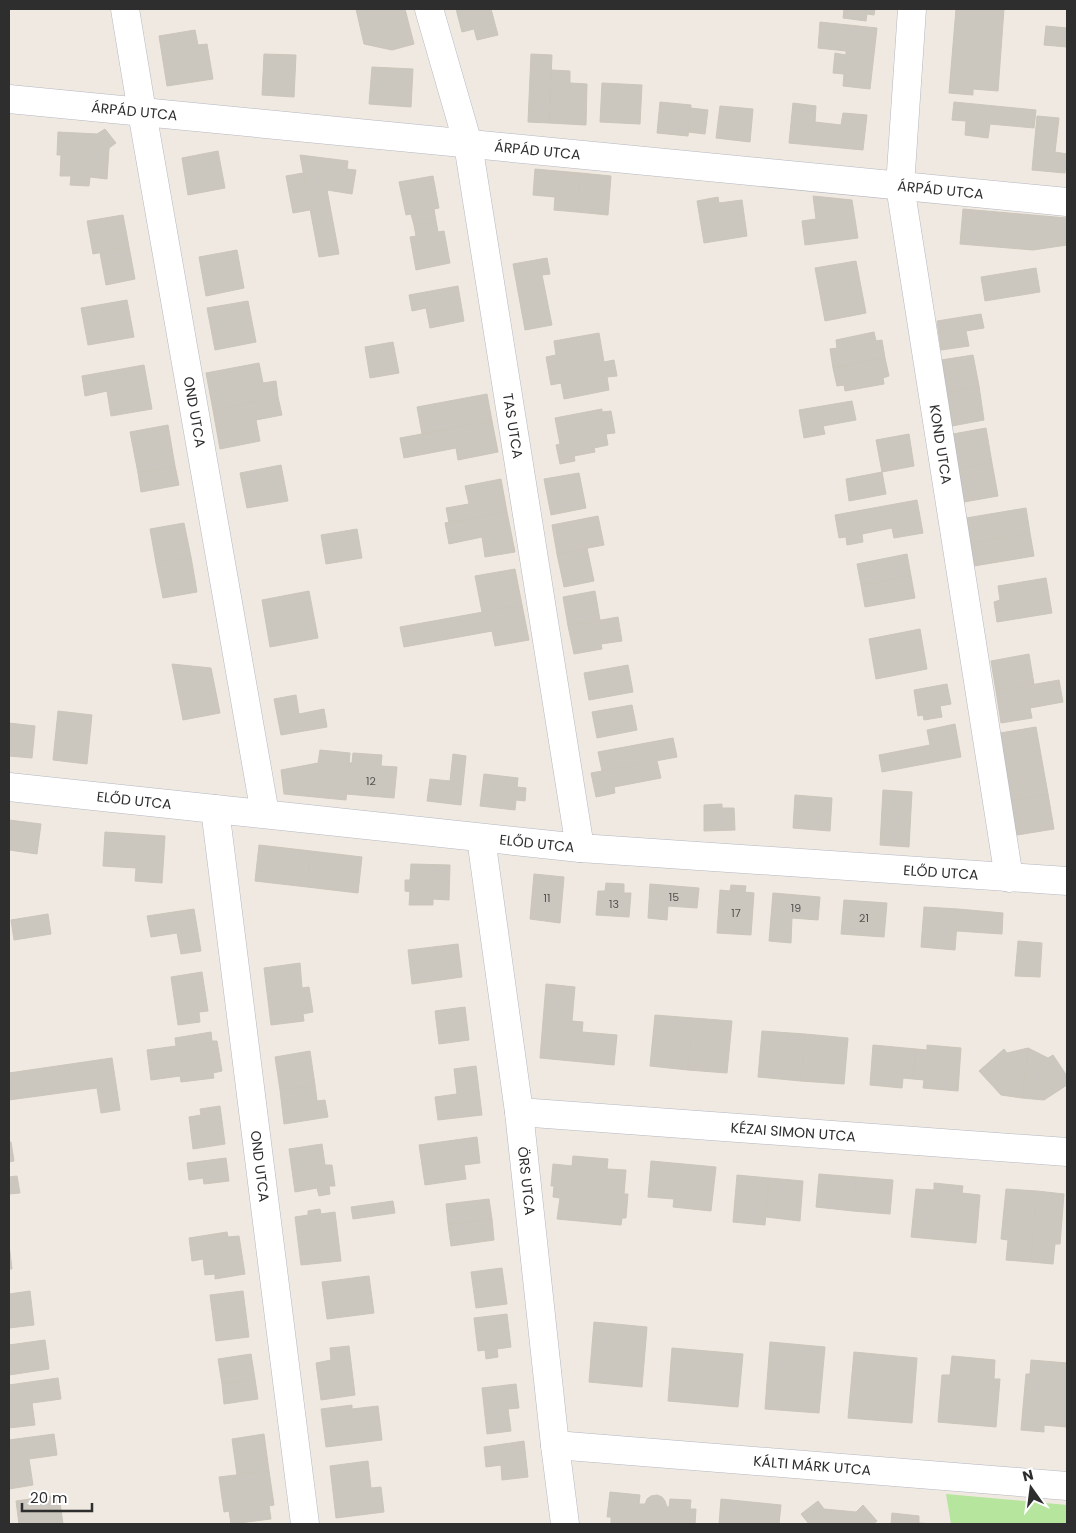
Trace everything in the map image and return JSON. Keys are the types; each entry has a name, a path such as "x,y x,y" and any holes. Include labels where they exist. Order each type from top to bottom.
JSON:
{"street":[{"name":"OND UTCA","path":"125,9 264,814"},
{"name":"TAS UTCA","path":"428,9 468,144 580,848"},
{"name":"KOND UTCA","path":"912,9 900,186 1009,878"},
{"name":"ÁRPÁD UTCA","path":"9,99 1067,202"},
{"name":"ELŐD UTCA","path":"9,787 580,848 1067,881"},
{"name":"OND UTCA","path":"215,809 305,1524"},
{"name":"ÖRS UTCA","path":"481,838 519,1112 565,1524"},
{"name":"KÉZAI SIMON UTCA","path":"519,1112 1067,1152"},
{"name":"KÁLTI MÁRK UTCA","path":"555,1445 1067,1486"}],"green space":[{"path":"946,1494 1067,1505 1067,1524 951,1524"}],"building":[{"path":"356,9 405,9 414,44 392,50 364,44"},
{"path":"456,9 491,9 498,35 477,40 474,29 462,32"},
{"path":"844,9 875,9 874,15 867,14 866,21 843,18"},
{"path":"956,9 1004,9 998,91 973,89 973,95 949,93"},
{"path":"820,22 877,28 870,89 843,86 844,74 833,73 835,53 846,55 846,51 818,48"},
{"path":"1046,26 1067,28 1067,47 1044,45"},
{"path":"195,30 198,45 207,44 213,79 167,86 159,36"},
{"path":"264,54 296,55 294,97 262,95"},
{"path":"531,54 552,55 549,123 528,122"},
{"path":"372,67 413,69 411,107 369,104"},
{"path":"551,70 570,71 570,83 587,84 586,125 549,123"},
{"path":"602,83 642,85 640,124 600,122"},
{"path":"660,102 691,105 688,136 657,133"},
{"path":"954,102 1036,110 1034,128 990,124 988,138 965,135 966,121 952,120"},
{"path":"793,103 816,106 815,122 841,125 843,113 867,115 863,150 789,143"},
{"path":"720,106 753,109 750,142 716,138"},
{"path":"691,108 708,110 705,134 688,132"},
{"path":"1037,116 1059,118 1055,152 1067,154 1065,173 1032,170"},
{"path":"105,129 116,143 109,148 107,179 90,177 89,186 70,185 71,176 60,176 61,155 57,155 58,132 97,134"},
{"path":"218,151 225,188 188,195 182,158"},
{"path":"300,155 348,161 347,169 356,170 352,194 327,190 339,254 319,257"},
{"path":"535,169 580,173 577,212 554,210 555,197 533,195"},
{"path":"303,173 310,210 293,213 286,176"},
{"path":"580,173 611,176 608,215 577,212"},
{"path":"433,176 439,208 434,209 436,221 414,225 411,214 406,215 399,182"},
{"path":"813,196 852,200 858,238 805,245 802,221 816,219"},
{"path":"718,197 719,203 742,200 747,236 704,243 697,201"},
{"path":"963,209 1067,218 1067,245 1033,250 960,244"},
{"path":"123,215 129,247 93,254 87,221"},
{"path":"436,221 438,232 444,231 450,263 416,270 410,237 416,236 414,225"},
{"path":"129,247 135,279 106,285 100,253"},
{"path":"237,250 244,288 206,296 199,257"},
{"path":"547,258 550,274 542,275 552,325 525,330 513,264"},
{"path":"856,261 866,313 825,321 815,268"},
{"path":"1036,268 1040,292 985,301 981,277"},
{"path":"458,286 464,321 430,328 426,308 412,311 409,295"},
{"path":"127,300 134,337 88,345 81,308"},
{"path":"248,301 256,342 215,350 207,308"},
{"path":"981,314 984,328 966,331 969,346 941,350 937,321"},
{"path":"874,332 876,341 882,340 885,358 833,368 830,349 837,348 836,340"},
{"path":"599,333 604,362 614,360 617,376 607,377 609,390 564,399 561,383 551,385 546,357 556,355 554,341"},
{"path":"393,342 399,373 370,378 365,347"},
{"path":"973,355 979,386 947,392 941,360"},
{"path":"885,358 889,376 883,378 884,384 845,391 844,385 837,386 833,368"},
{"path":"259,363 263,383 276,381 278,397 213,410 206,373"},
{"path":"144,365 152,409 111,416 107,391 85,396 82,376"},
{"path":"979,386 984,420 952,426 947,392"},
{"path":"487,394 492,421 422,434 417,407"},
{"path":"278,397 282,415 256,420 260,441 220,449 213,410"},
{"path":"852,401 856,420 823,426 825,434 804,438 799,410"},
{"path":"602,409 602,412 611,411 615,433 606,434 608,445 594,448 595,452 574,456 575,461 560,464 556,445 560,444 555,418"},
{"path":"492,421 498,452 458,460 456,448 404,458 400,438"},
{"path":"168,425 175,466 138,473 130,432"},
{"path":"986,428 992,463 959,469 953,434"},
{"path":"909,434 914,466 882,472 876,440"},
{"path":"992,463 998,496 964,502 959,469"},
{"path":"281,465 288,501 247,508 240,473"},
{"path":"175,466 179,485 141,492 138,473"},
{"path":"882,472 886,494 849,501 846,479"},
{"path":"579,473 586,508 551,515 544,479"},
{"path":"501,479 507,512 449,523 446,508 469,504 465,486"},
{"path":"917,500 923,533 894,538 892,528 862,534 863,542 847,545 846,537 839,538 835,515"},
{"path":"1026,508 1030,533 971,543 966,518"},
{"path":"507,512 515,552 485,557 482,537 449,544 445,523"},
{"path":"598,516 604,545 557,554 552,525"},
{"path":"184,523 191,557 156,563 150,529"},
{"path":"357,529 362,558 326,564 321,535"},
{"path":"1030,533 1034,556 974,566 971,543"},
{"path":"587,548 594,581 564,587 557,554"},
{"path":"907,554 911,576 861,585 857,564"},
{"path":"191,557 197,592 163,598 156,563"},
{"path":"515,569 522,605 482,612 475,576"},
{"path":"911,576 915,598 865,607 861,585"},
{"path":"1046,578 1052,613 997,622 994,602 1000,600 998,586"},
{"path":"309,591 318,638 270,647 262,600"},
{"path":"595,591 600,620 568,626 563,597"},
{"path":"522,605 529,640 495,646 492,631 404,647 400,627"},
{"path":"618,617 622,641 601,644 602,649 574,654 568,626"},
{"path":"920,629 927,669 876,679 869,639"},
{"path":"1029,654 1034,684 996,691 991,661"},
{"path":"172,664 211,668 220,713 183,720"},
{"path":"628,665 633,692 589,700 584,673"},
{"path":"1059,680 1063,702 1030,708 1032,718 1001,723 996,691"},
{"path":"947,684 951,704 940,706 942,717 924,720 923,715 918,716 914,690"},
{"path":"296,695 299,714 324,709 327,727 281,735 274,699"},
{"path":"632,705 637,730 597,738 592,712"},
{"path":"58,711 92,715 87,764 53,760"},
{"path":"9,723 35,726 32,758 9,756"},
{"path":"955,724 961,757 882,772 879,755 930,745 927,730"},
{"path":"1036,727 1048,794 1011,800 1000,733"},
{"path":"673,738 677,757 602,771 598,752"},
{"path":"320,750 350,753 346,800 284,794 281,770 318,763"},
{"path":"353,753 382,755 381,766 397,767 394,798 346,794 349,763 352,763"},
{"path":"453,754 466,756 461,805 427,801 430,779 450,781"},
{"path":"657,761 661,778 614,787 615,793 596,797 591,773"},
{"path":"484,774 518,778 517,787 526,788 525,801 516,800 515,810 480,806"},
{"path":"883,790 912,792 909,847 880,845"},
{"path":"1048,794 1054,829 1017,835 1011,800"},
{"path":"795,795 832,798 830,831 793,828"},
{"path":"722,804 722,808 734,808 735,830 704,831 704,805"},
{"path":"9,820 41,824 37,854 9,850"},
{"path":"105,832 165,836 162,883 135,881 136,868 103,866"},
{"path":"259,845 311,851 307,887 255,881"},
{"path":"311,851 362,857 358,893 307,887"},
{"path":"411,864 450,865 449,900 433,899 433,905 409,905 410,892 405,891 405,880 410,880"},
{"path":"534,874 564,877 560,923 530,919"},
{"path":"606,883 624,884 624,893 631,893 629,917 596,915 598,891 605,891"},
{"path":"650,884 699,888 697,908 668,906 667,920 648,918"},
{"path":"731,885 746,886 745,892 754,893 751,935 717,933 720,890 730,891"},
{"path":"773,893 820,897 818,920 792,918 791,943 769,941"},
{"path":"844,900 887,903 884,937 841,934"},
{"path":"924,907 958,909 955,950 921,947"},
{"path":"194,909 201,951 181,954 177,933 151,937 147,916"},
{"path":"958,909 1003,913 1002,934 957,931"},
{"path":"48,914 51,934 14,940 11,920"},
{"path":"1018,941 1042,943 1040,977 1015,976"},
{"path":"458,944 462,977 412,984 408,950"},
{"path":"300,963 302,988 309,987 313,1012 303,1014 304,1021 271,1025 264,968"},
{"path":"202,972 208,1011 199,1012 200,1022 178,1025 171,977"},
{"path":"546,984 575,987 572,1021 583,1022 582,1032 617,1035 614,1065 540,1058"},
{"path":"465,1007 469,1040 439,1044 435,1011"},
{"path":"655,1015 693,1018 688,1070 650,1066"},
{"path":"693,1018 732,1021 727,1073 688,1070"},
{"path":"762,1031 805,1034 801,1081 758,1077"},
{"path":"211,1032 212,1041 217,1041 222,1071 213,1073 214,1078 181,1082 180,1076 151,1080 147,1050 176,1046 175,1038"},
{"path":"805,1034 848,1038 844,1084 801,1081"},
{"path":"873,1045 916,1049 913,1079 903,1078 902,1088 870,1085"},
{"path":"927,1045 961,1048 958,1091 923,1088 924,1080 913,1079 916,1049 927,1050"},
{"path":"1028,1048 1048,1058 1053,1055 1067,1076 1067,1085 1044,1100 1022,1098"},
{"path":"1028,1048 1022,1098 1001,1095 979,1071 1004,1049 1007,1053"},
{"path":"310,1051 315,1085 280,1090 275,1057"},
{"path":"112,1058 120,1110 101,1113 97,1088 9,1100 9,1073"},
{"path":"476,1066 482,1115 438,1120 435,1097 457,1094 454,1069"},
{"path":"315,1085 317,1101 325,1100 328,1117 284,1124 280,1090"},
{"path":"220,1106 225,1144 193,1149 189,1117 201,1115 200,1109"},
{"path":"477,1137 480,1163 464,1165 466,1179 425,1185 419,1145"},
{"path":"9,1142 11,1142 14,1161 9,1162"},
{"path":"322,1144 325,1165 332,1165 335,1186 329,1186 330,1194 319,1196 317,1188 295,1192 289,1149"},
{"path":"573,1156 608,1159 607,1169 626,1170 624,1194 628,1194 626,1218 622,1218 621,1225 557,1219 560,1198 553,1197 554,1186 551,1186 553,1164 572,1166"},
{"path":"226,1158 229,1181 204,1184 203,1178 189,1180 187,1163"},
{"path":"651,1161 716,1167 711,1211 673,1207 674,1199 648,1197"},
{"path":"819,1174 856,1177 853,1211 816,1207"},
{"path":"737,1175 769,1178 765,1225 733,1222"},
{"path":"17,1176 20,1193 9,1194 9,1177"},
{"path":"856,1177 893,1180 890,1214 853,1211"},
{"path":"769,1178 803,1181 800,1221 766,1217"},
{"path":"934,1183 963,1186 962,1193 980,1195 976,1243 911,1237 916,1189 934,1190"},
{"path":"1006,1189 1037,1191 1031,1262 1006,1260 1008,1240 1001,1239"},
{"path":"1037,1191 1064,1194 1060,1244 1055,1244 1053,1264 1031,1262"},
{"path":"489,1199 492,1219 448,1224 446,1204"},
{"path":"393,1201 395,1213 353,1219 351,1207"},
{"path":"320,1209 321,1214 335,1212 341,1261 301,1265 295,1217 308,1215 308,1211"},
{"path":"492,1219 494,1240 451,1246 448,1224"},
{"path":"227,1232 228,1237 239,1236 245,1274 215,1279 215,1274 205,1275 203,1259 192,1261 189,1238"},
{"path":"9,1244 12,1269 9,1269"},
{"path":"502,1268 507,1304 476,1308 471,1272"},
{"path":"369,1276 374,1313 327,1319 322,1282"},
{"path":"30,1291 34,1325 9,1328 9,1294"},
{"path":"243,1291 249,1337 216,1341 210,1295"},
{"path":"507,1314 511,1347 497,1349 498,1357 486,1359 485,1350 478,1351 474,1318"},
{"path":"594,1322 647,1327 642,1387 589,1382"},
{"path":"45,1340 49,1369 9,1375 9,1345"},
{"path":"770,1342 825,1347 819,1413 765,1409"},
{"path":"349,1346 355,1395 321,1400 316,1363 331,1360 330,1348"},
{"path":"672,1348 743,1354 738,1407 668,1401"},
{"path":"854,1352 917,1358 912,1423 848,1418"},
{"path":"251,1354 255,1379 222,1384 218,1359"},
{"path":"952,1356 995,1360 994,1379 1000,1379 996,1427 938,1422 942,1375 950,1375"},
{"path":"1031,1360 1067,1363 1066,1427 1044,1425 1044,1432 1021,1430 1026,1374 1030,1374"},
{"path":"58,1378 61,1399 32,1403 35,1425 9,1428 9,1385"},
{"path":"255,1379 258,1399 224,1404 222,1384"},
{"path":"516,1384 519,1408 508,1409 511,1431 487,1434 482,1388"},
{"path":"352,1405 352,1409 378,1406 382,1440 326,1447 321,1409"},
{"path":"54,1434 57,1455 29,1459 33,1485 9,1489 9,1440"},
{"path":"264,1434 269,1471 237,1475 232,1439"},
{"path":"524,1441 528,1477 502,1480 501,1465 486,1467 484,1447"},
{"path":"368,1461 371,1488 381,1487 384,1512 336,1518 330,1466"},
{"path":"269,1471 274,1505 269,1506 271,1519 231,1524 229,1511 224,1512 219,1477"},
{"path":"610,1492 640,1495 639,1504 645,1504 651,1496 657,1495 662,1497 667,1507 669,1507 670,1499 691,1500 690,1509 696,1509 695,1524 611,1524 611,1517 607,1517"},
{"path":"59,1495 63,1524 19,1524 16,1501"},
{"path":"721,1499 781,1505 779,1524 719,1524"},
{"path":"818,1501 824,1509 856,1512 863,1505 877,1521 873,1524 809,1524 801,1514"},
{"path":"892,1513 919,1516 919,1523 935,1524 891,1524"}]}
